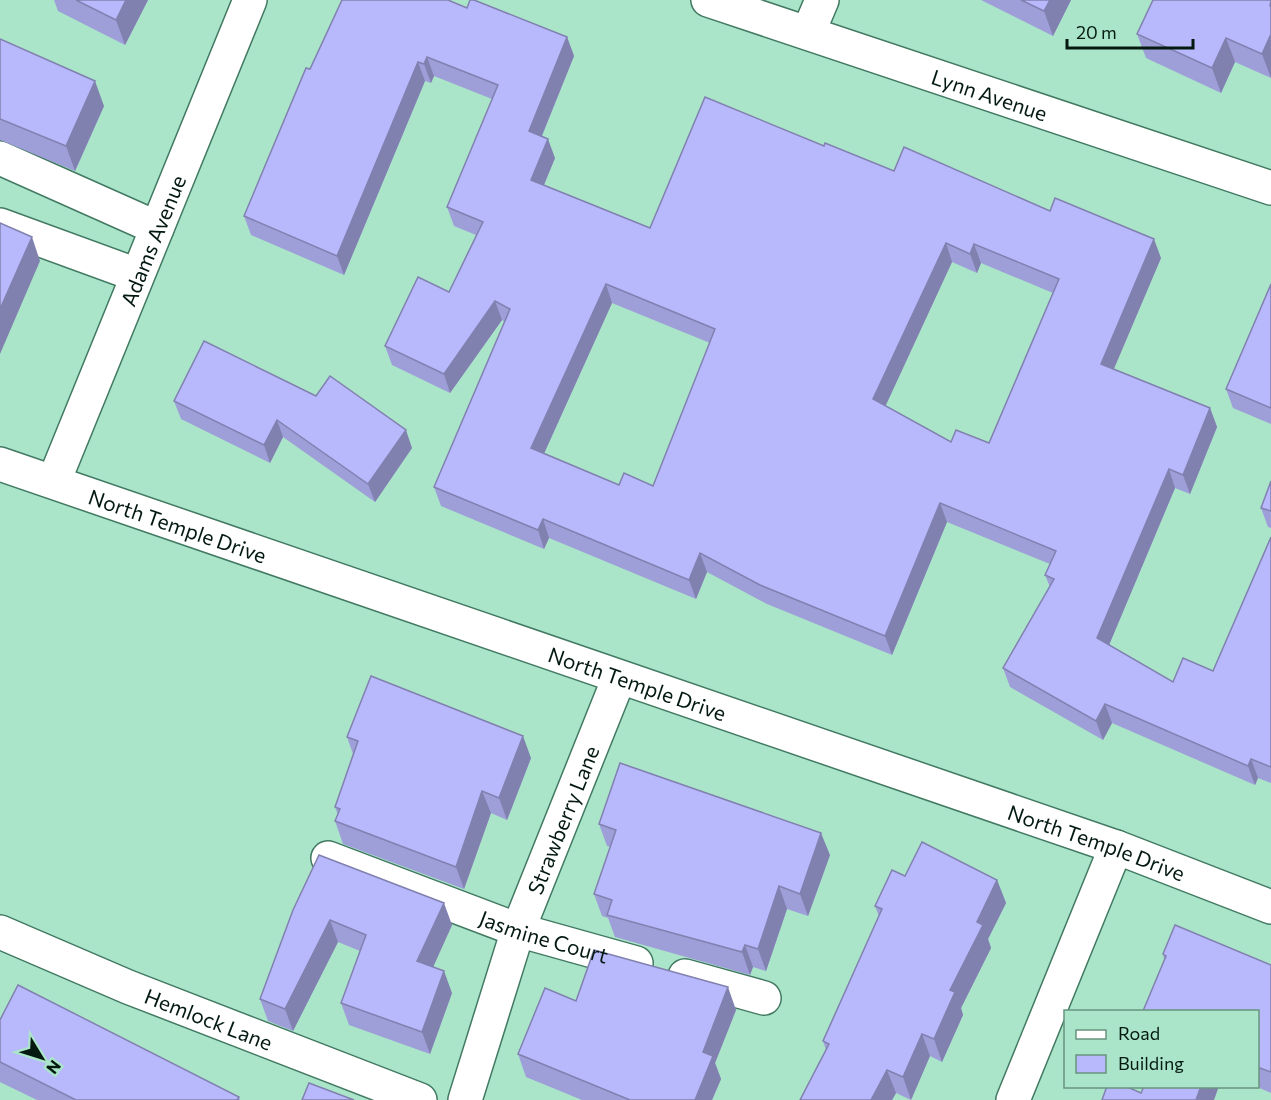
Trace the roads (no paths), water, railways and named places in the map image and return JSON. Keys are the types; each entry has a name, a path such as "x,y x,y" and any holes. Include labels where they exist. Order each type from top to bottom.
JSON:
{"street":[{"name":"Adams Avenue","path":"54,481 250,0"},
{"name":"Lynn Avenue","path":"708,0 1271,188"},
{"path":"808,33 822,0"},
{"path":"0,158 157,228"},
{"path":"0,225 137,275"},
{"name":"North Temple Drive","path":"0,464 1116,847 1271,907"},
{"name":"Strawberry Lane","path":"465,1100 518,930 619,678"},
{"path":"1013,1100 1116,847"},
{"name":"Jasmine Court","path":"328,858 518,930 764,998"},
{"name":"Hemlock Lane","path":"0,932 128,987 420,1100"}]}
